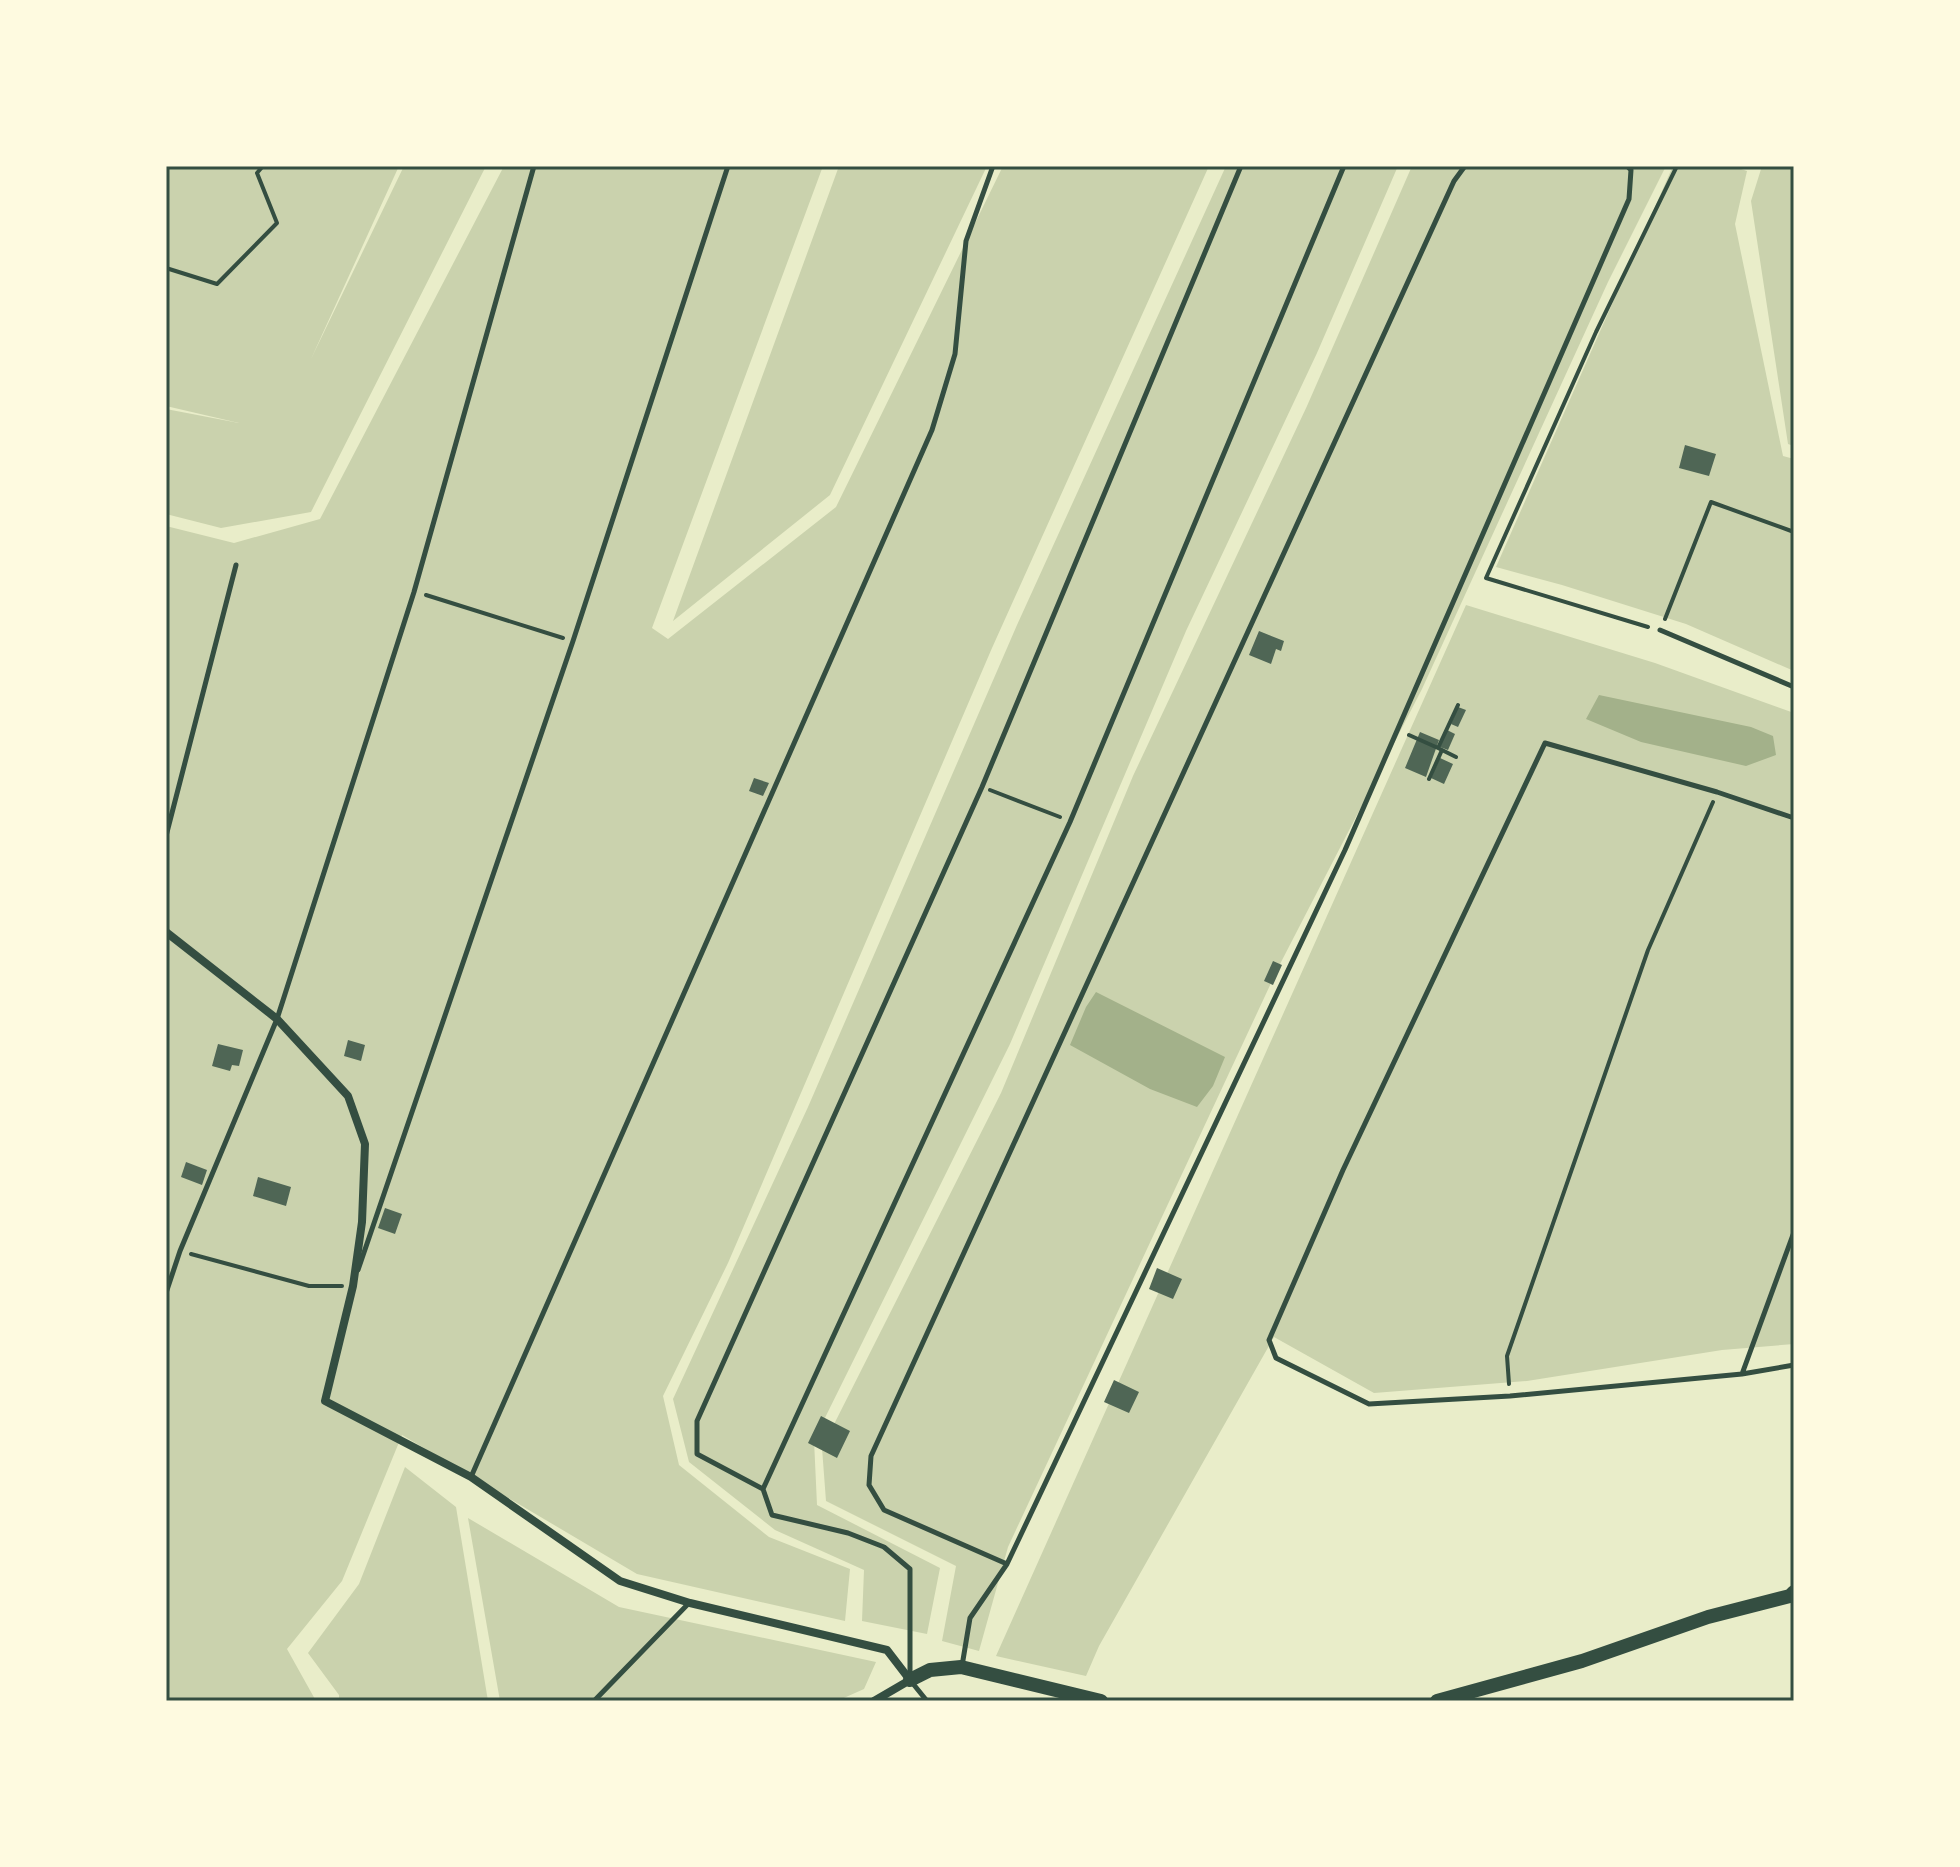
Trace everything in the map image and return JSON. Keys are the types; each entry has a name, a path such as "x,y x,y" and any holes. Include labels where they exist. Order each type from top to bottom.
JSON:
{"street":[{"path":"166,932 277,1019 348,1096 365,1144 362,1222 353,1286 325,1401 471,1477 620,1581 690,1603 887,1650 910,1680"},
{"path":"1437,1701 1582,1661 1708,1617 1790,1596 1794,1592"},
{"path":"874,1701 930,1670 961,1667 1101,1701"}],"lane":[{"path":"166,1293 180,1251 277,1019 414,592 534,166"},
{"path":"353,1286 573,641 728,166"},
{"path":"471,1477 932,430 955,354 966,241 993,166"},
{"path":"927,1701 910,1680 910,1569 884,1547 848,1533 772,1515 763,1489 697,1454 697,1421 982,787 1241,166"},
{"path":"763,1489 1070,822 1344,166"},
{"path":"1007,1564 884,1510 869,1485 871,1456 1454,181 1465,166"},
{"path":"961,1667 970,1618 1007,1564 1345,850 1629,199 1631,170 1627,166"},
{"path":"166,836 236,565"},
{"path":"1660,630 1794,687"},
{"path":"1794,818 1717,792 1545,743 1343,1170 1269,1340 1276,1358 1369,1404 1510,1396 1742,1374 1794,1365"},
{"path":"1742,1374 1794,1232"},
{"path":"594,1701 690,1603"}],"path":[{"path":"166,268 217,284 277,223 257,173 263,166"},
{"path":"1677,166 1596,332 1486,578 1660,630 1711,502 1794,532"},
{"path":"414,592 573,641"},
{"path":"1429,779 1458,705"},
{"path":"1407,734 1456,757"},
{"path":"982,787 1025,801 1070,822"},
{"path":"1510,1396 1507,1356 1648,950 1717,792"},
{"path":"180,1251 309,1286 353,1286"}],"shaded area":[{"path":"166,166 399,166 311,359 404,166 486,166 311,512 221,528 166,514 166,409 239,423 166,406"},
{"path":"504,166 823,166 652,628 668,639 836,507 1003,166 1209,166 992,648 728,1263 663,1396 679,1465 769,1537 850,1569 845,1621 637,1574 402,1435 342,1581 287,1649 316,1701 166,1701 166,526 234,543 320,519"},
{"path":"839,166 987,166 830,495 673,621"},
{"path":"1226,166 1398,166 1317,353 1186,631 1010,1044 814,1440 817,1505 940,1568 927,1634 862,1621 864,1570 775,1530 689,1462 673,1399 808,1107 1017,625"},
{"path":"1412,166 1666,166 1608,282 1422,689 1279,966 1008,1547 979,1651 942,1641 956,1566 826,1501 822,1448 1001,1093 1133,776 1307,406"},
{"path":"1673,166 1732,166 1747,171 1735,224 1783,456 1794,459 1794,671 1686,624 1496,567"},
{"path":"1762,166 1794,166 1794,446 1788,444 1751,201"},
{"path":"1466,605 1655,663 1794,713 1794,1344 1722,1350 1527,1381 1374,1393 1274,1337 1099,1646 1086,1676 996,1656"},
{"path":"1599,695 1751,727 1773,736 1776,755 1746,766 1641,742 1586,719"},
{"path":"1096,992 1225,1057 1213,1086 1197,1107 1150,1089 1070,1045"},
{"path":"405,1467 456,1507 488,1701 339,1701 339,1695 308,1653 359,1584"},
{"path":"468,1518 619,1607 876,1662 864,1689 837,1701 500,1701"}],"building":[{"path":"1685,445 1716,454 1709,476 1679,468"},
{"path":"1259,631 1284,641 1281,651 1276,649 1271,664 1249,655"},
{"path":"1458,707 1466,710 1458,727 1451,724"},
{"path":"1447,730 1455,734 1448,750 1440,747"},
{"path":"1420,732 1439,740 1426,777 1405,768"},
{"path":"1440,758 1453,764 1444,784 1431,778"},
{"path":"754,778 769,783 763,796 749,791"},
{"path":"1273,961 1282,965 1273,985 1264,981"},
{"path":"348,1040 365,1045 361,1061 344,1056"},
{"path":"218,1044 243,1050 239,1066 232,1065 230,1071 212,1066"},
{"path":"186,1162 207,1170 202,1185 181,1177"},
{"path":"258,1177 291,1187 286,1206 253,1196"},
{"path":"385,1208 402,1214 395,1234 378,1228"},
{"path":"1157,1268 1182,1279 1173,1299 1149,1289"},
{"path":"1114,1380 1139,1392 1129,1413 1104,1402"},
{"path":"821,1416 850,1431 837,1458 808,1443"}]}
